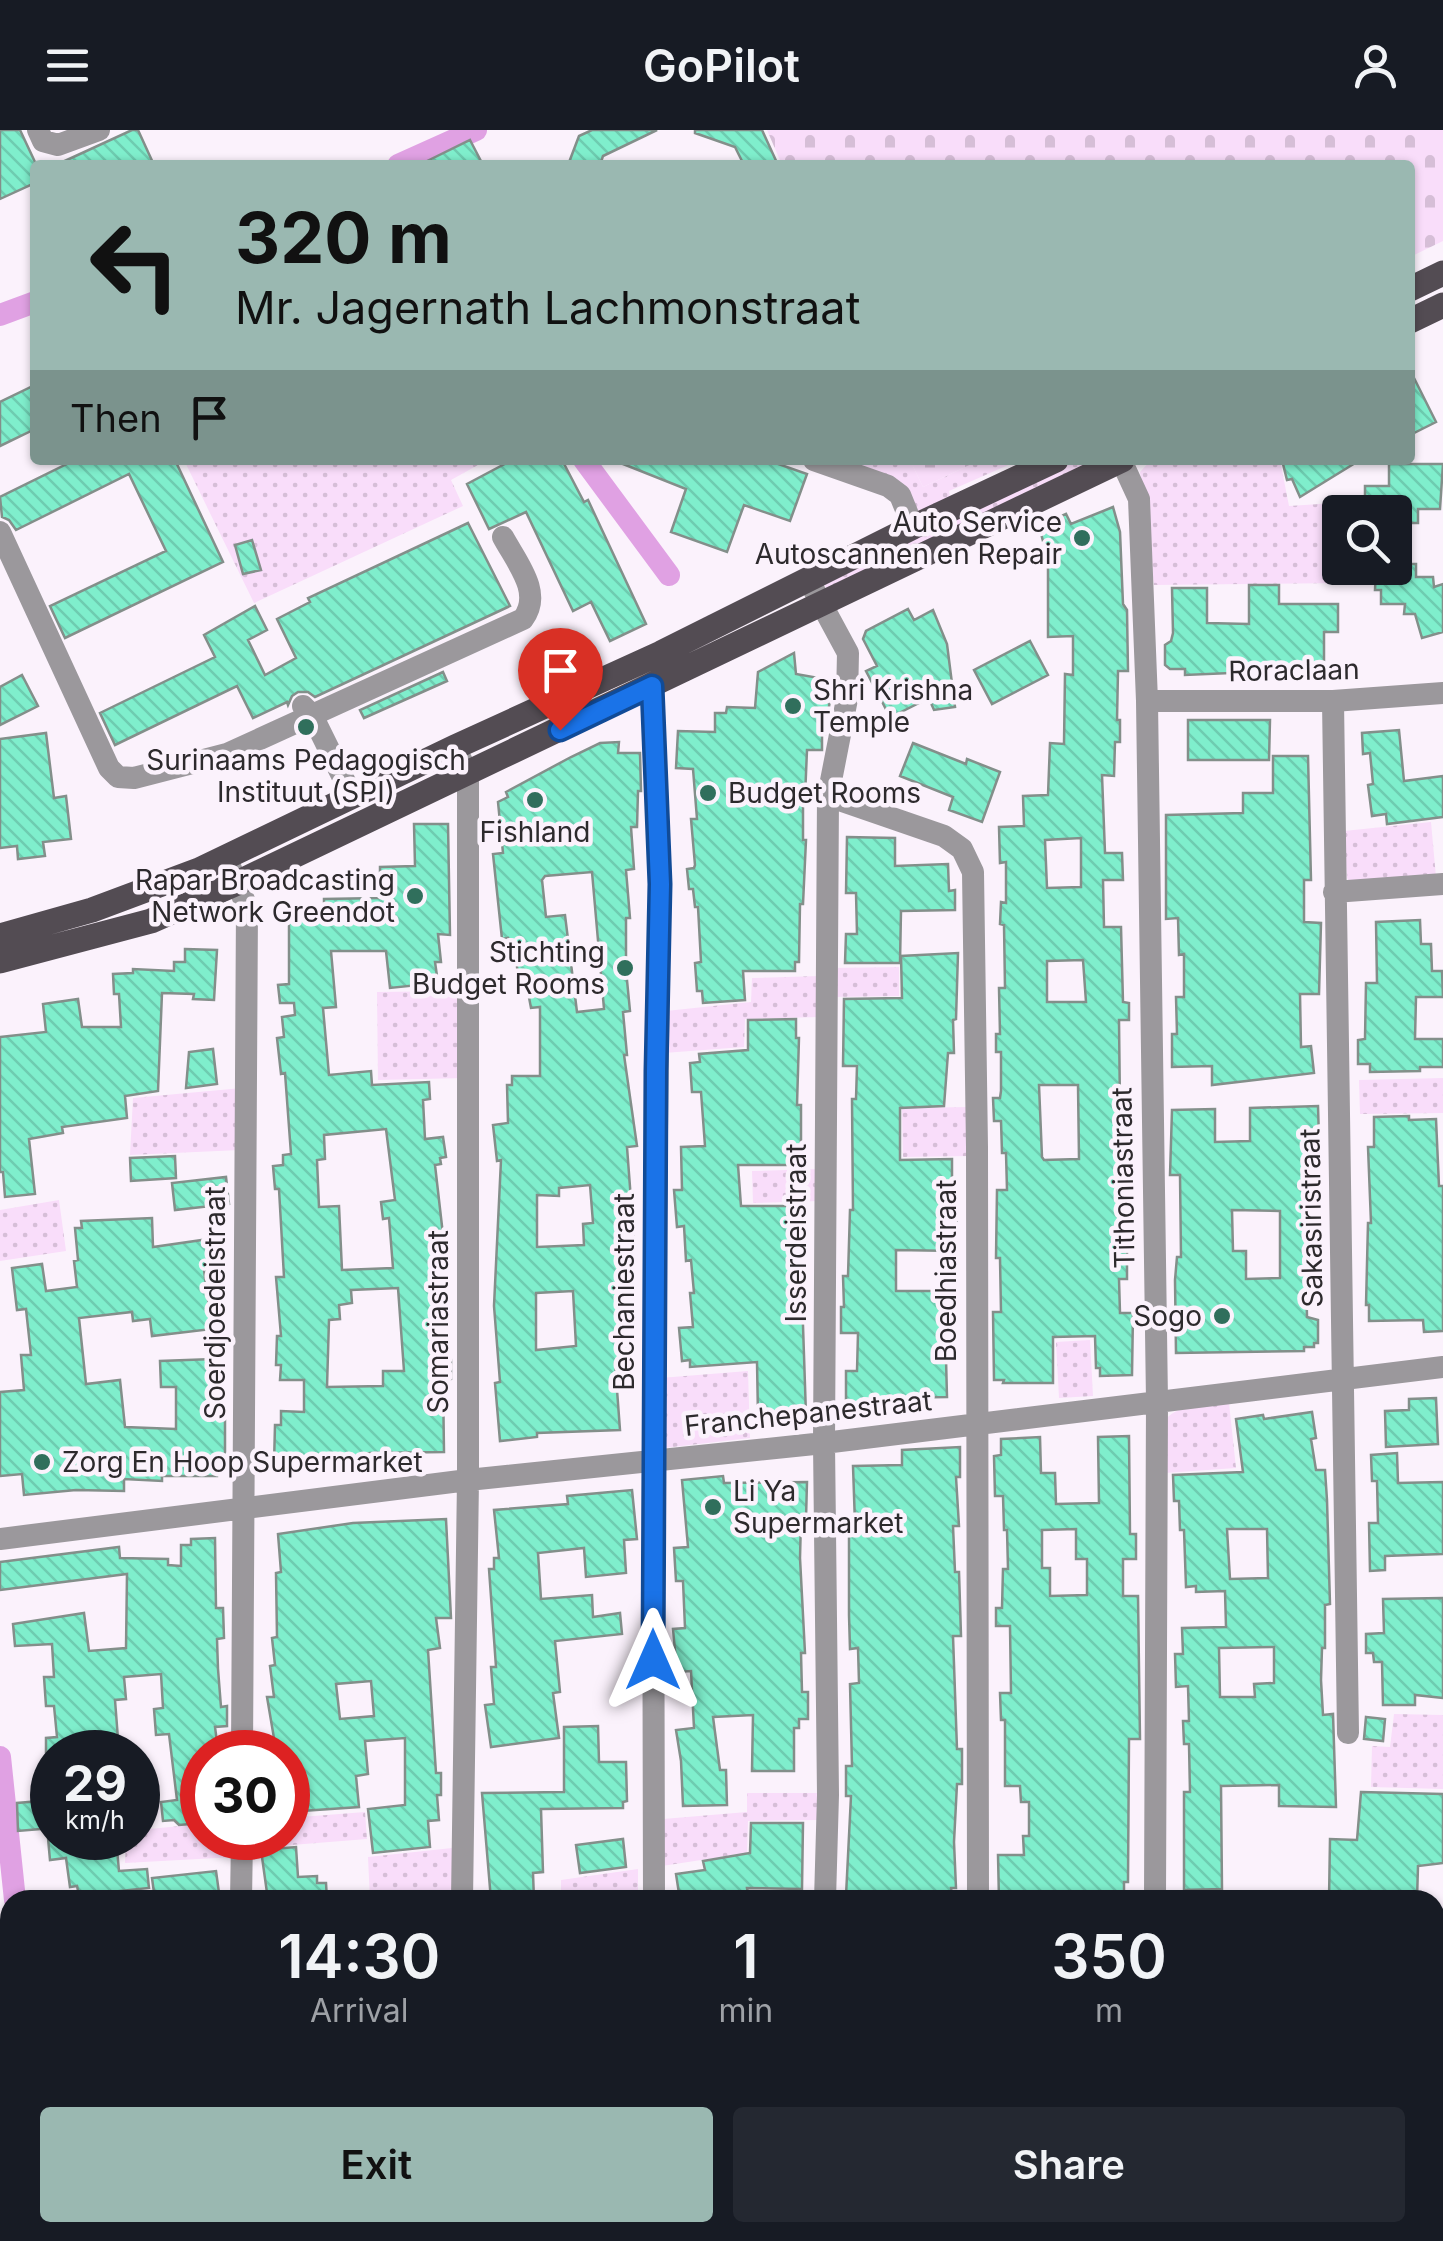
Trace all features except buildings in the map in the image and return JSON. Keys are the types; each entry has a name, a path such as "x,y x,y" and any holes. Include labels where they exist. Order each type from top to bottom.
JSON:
{"main road":[{"path":"1415,286 1443,272"},
{"path":"1415,319 1443,305"},
{"path":"0,936 147,892 226,857 661,653 913,526 1045,465"},
{"path":"0,961 151,921 237,883 1112,465"}],"street":[{"path":"38,130 42,140 58,145 99,130"},
{"path":"828,465 888,486 900,495 913,526"},
{"name":"Tithoniastraat","path":"1124,465 1139,499 1146,701 1156,1401 1155,1890"},
{"path":"0,532 109,768 118,777 134,778 227,754 306,710 523,619 532,607 533,594 503,537"},
{"name":"Isserdeistraat","path":"808,579 848,653 847,699 828,796 825,1890"},
{"name":"Bechaniestraat","path":"652,686 660,884 652,1460 654,1890"},
{"name":"Roraclaan","path":"1146,701 1333,702 1443,693"},
{"name":"Sakasiristraat","path":"1333,702 1348,1733"},
{"path":"306,710 352,796"},
{"name":"Somariastraat","path":"455,747 468,774 468,1480 462,1890"},
{"name":"Boedhiastraat","path":"828,796 944,836 962,849 972,872 977,1147 978,1890"},
{"name":"Soerdjoedeistraat","path":"226,857 247,907 242,1730"},
{"path":"1334,892 1443,884"},
{"name":"Franchepanestraat","path":"0,1538 1443,1367"},
{"path":"241,1890 242,1860"}],"green space":[{"path":"767,130 1443,130 1443,241 1415,255 1415,160 780,160"},
{"path":"186,465 478,465 451,480 463,506 254,603"},
{"path":"841,465 912,465 923,487 969,465 1009,465 949,491 950,497 919,511"},
{"path":"912,465 969,465 923,487"},
{"path":"1068,465 1086,465 826,588 825,585 931,528"},
{"path":"1146,465 1281,465 1289,506 1322,504 1322,583 1154,585 1140,472"},
{"path":"1431,822 1436,877 1350,882 1347,878 1344,831"},
{"path":"899,967 899,996 832,997 831,968"},
{"path":"819,976 819,1017 745,1019 744,1047 664,1053 666,1011 751,1002 752,978"},
{"path":"463,991 465,1078 378,1080 377,992"},
{"path":"1443,1078 1443,1113 1360,1114 1359,1080"},
{"path":"242,1088 240,1150 130,1155 133,1098"},
{"path":"969,1107 970,1156 903,1157 902,1108"},
{"path":"819,1169 820,1201 753,1203 752,1171"},
{"path":"59,1200 66,1251 0,1261 0,1210"},
{"path":"1090,1340 1093,1396 1059,1398 1056,1342"},
{"path":"748,1371 750,1438 664,1448 660,1378"},
{"path":"1229,1403 1236,1468 1165,1473 1166,1419 1187,1408"},
{"path":"1394,1714 1443,1715 1443,1789 1371,1787 1372,1746 1390,1747"},
{"path":"747,1793 818,1793 817,1820 748,1821 747,1853 662,1866 663,1819 747,1812"},
{"path":"365,1812 367,1839 310,1844 310,1816"},
{"path":"180,1826 180,1860 125,1863 160,1860 160,1828"},
{"path":"452,1848 453,1890 370,1890 368,1857"},
{"path":"638,1869 638,1890 561,1890 561,1880"}],"waterway":[{"path":"462,130 464,135"},
{"path":"409,160 476,130"},
{"path":"0,315 30,304"},
{"path":"588,465 669,575"},
{"path":"0,1757 14,1890"}],"place":[{"name":"Auto Service Autoscannen en Repair","path":"1082,538"},
{"name":"Shri Krishna Temple","path":"793,706"},
{"name":"Surinaams Pedagogisch Instituut (SPI)","path":"306,727"},
{"name":"Budget Rooms","path":"708,793"},
{"name":"Fishland","path":"535,800"},
{"name":"Rapar Broadcasting Network Greendot","path":"415,896"},
{"name":"Stichting Budget Rooms","path":"625,968"},
{"name":"Sogo","path":"1222,1316"},
{"name":"Zorg En Hoop Supermarket","path":"42,1462"},
{"name":"Li Ya Supermarket","path":"713,1507"}],"route":[{"path":"560,730 652,686 660,884 653,1660"}]}
